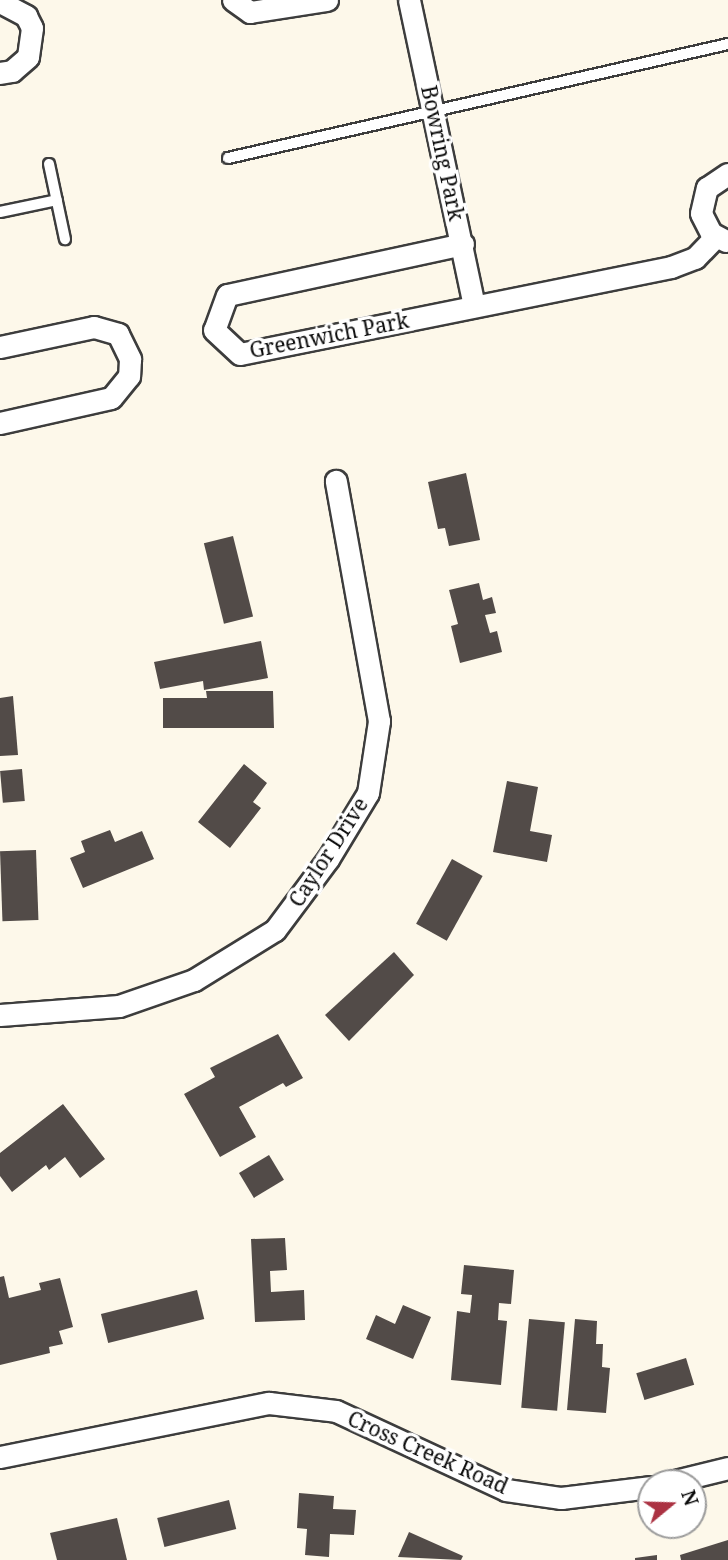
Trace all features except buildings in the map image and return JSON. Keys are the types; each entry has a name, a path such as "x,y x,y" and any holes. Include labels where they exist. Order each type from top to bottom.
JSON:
{"street":[{"path":"233,0 250,12 327,0"},
{"name":"Bowring Park","path":"409,0 463,243 474,306"},
{"path":"0,2 26,16 32,29 28,57 12,71 0,73"},
{"name":"Greenwich Park","path":"463,243 227,295 214,330 240,354 671,267 695,258 722,239 701,213 701,200 714,180 728,174"},
{"path":"0,347 94,327 118,334 130,359 129,376 111,398 0,423"},
{"name":"Caylor Drive","path":"0,1015 119,1006 194,980 275,930 328,859 368,793 379,722 336,481"},
{"name":"Cross Creek Road","path":"0,1457 269,1403 335,1411 506,1490 561,1498 637,1489"},
{"path":"707,1473 728,1468"}],"lane":[{"path":"228,159 728,44"},
{"path":"49,164 65,239"},
{"path":"0,212 57,200"}]}
